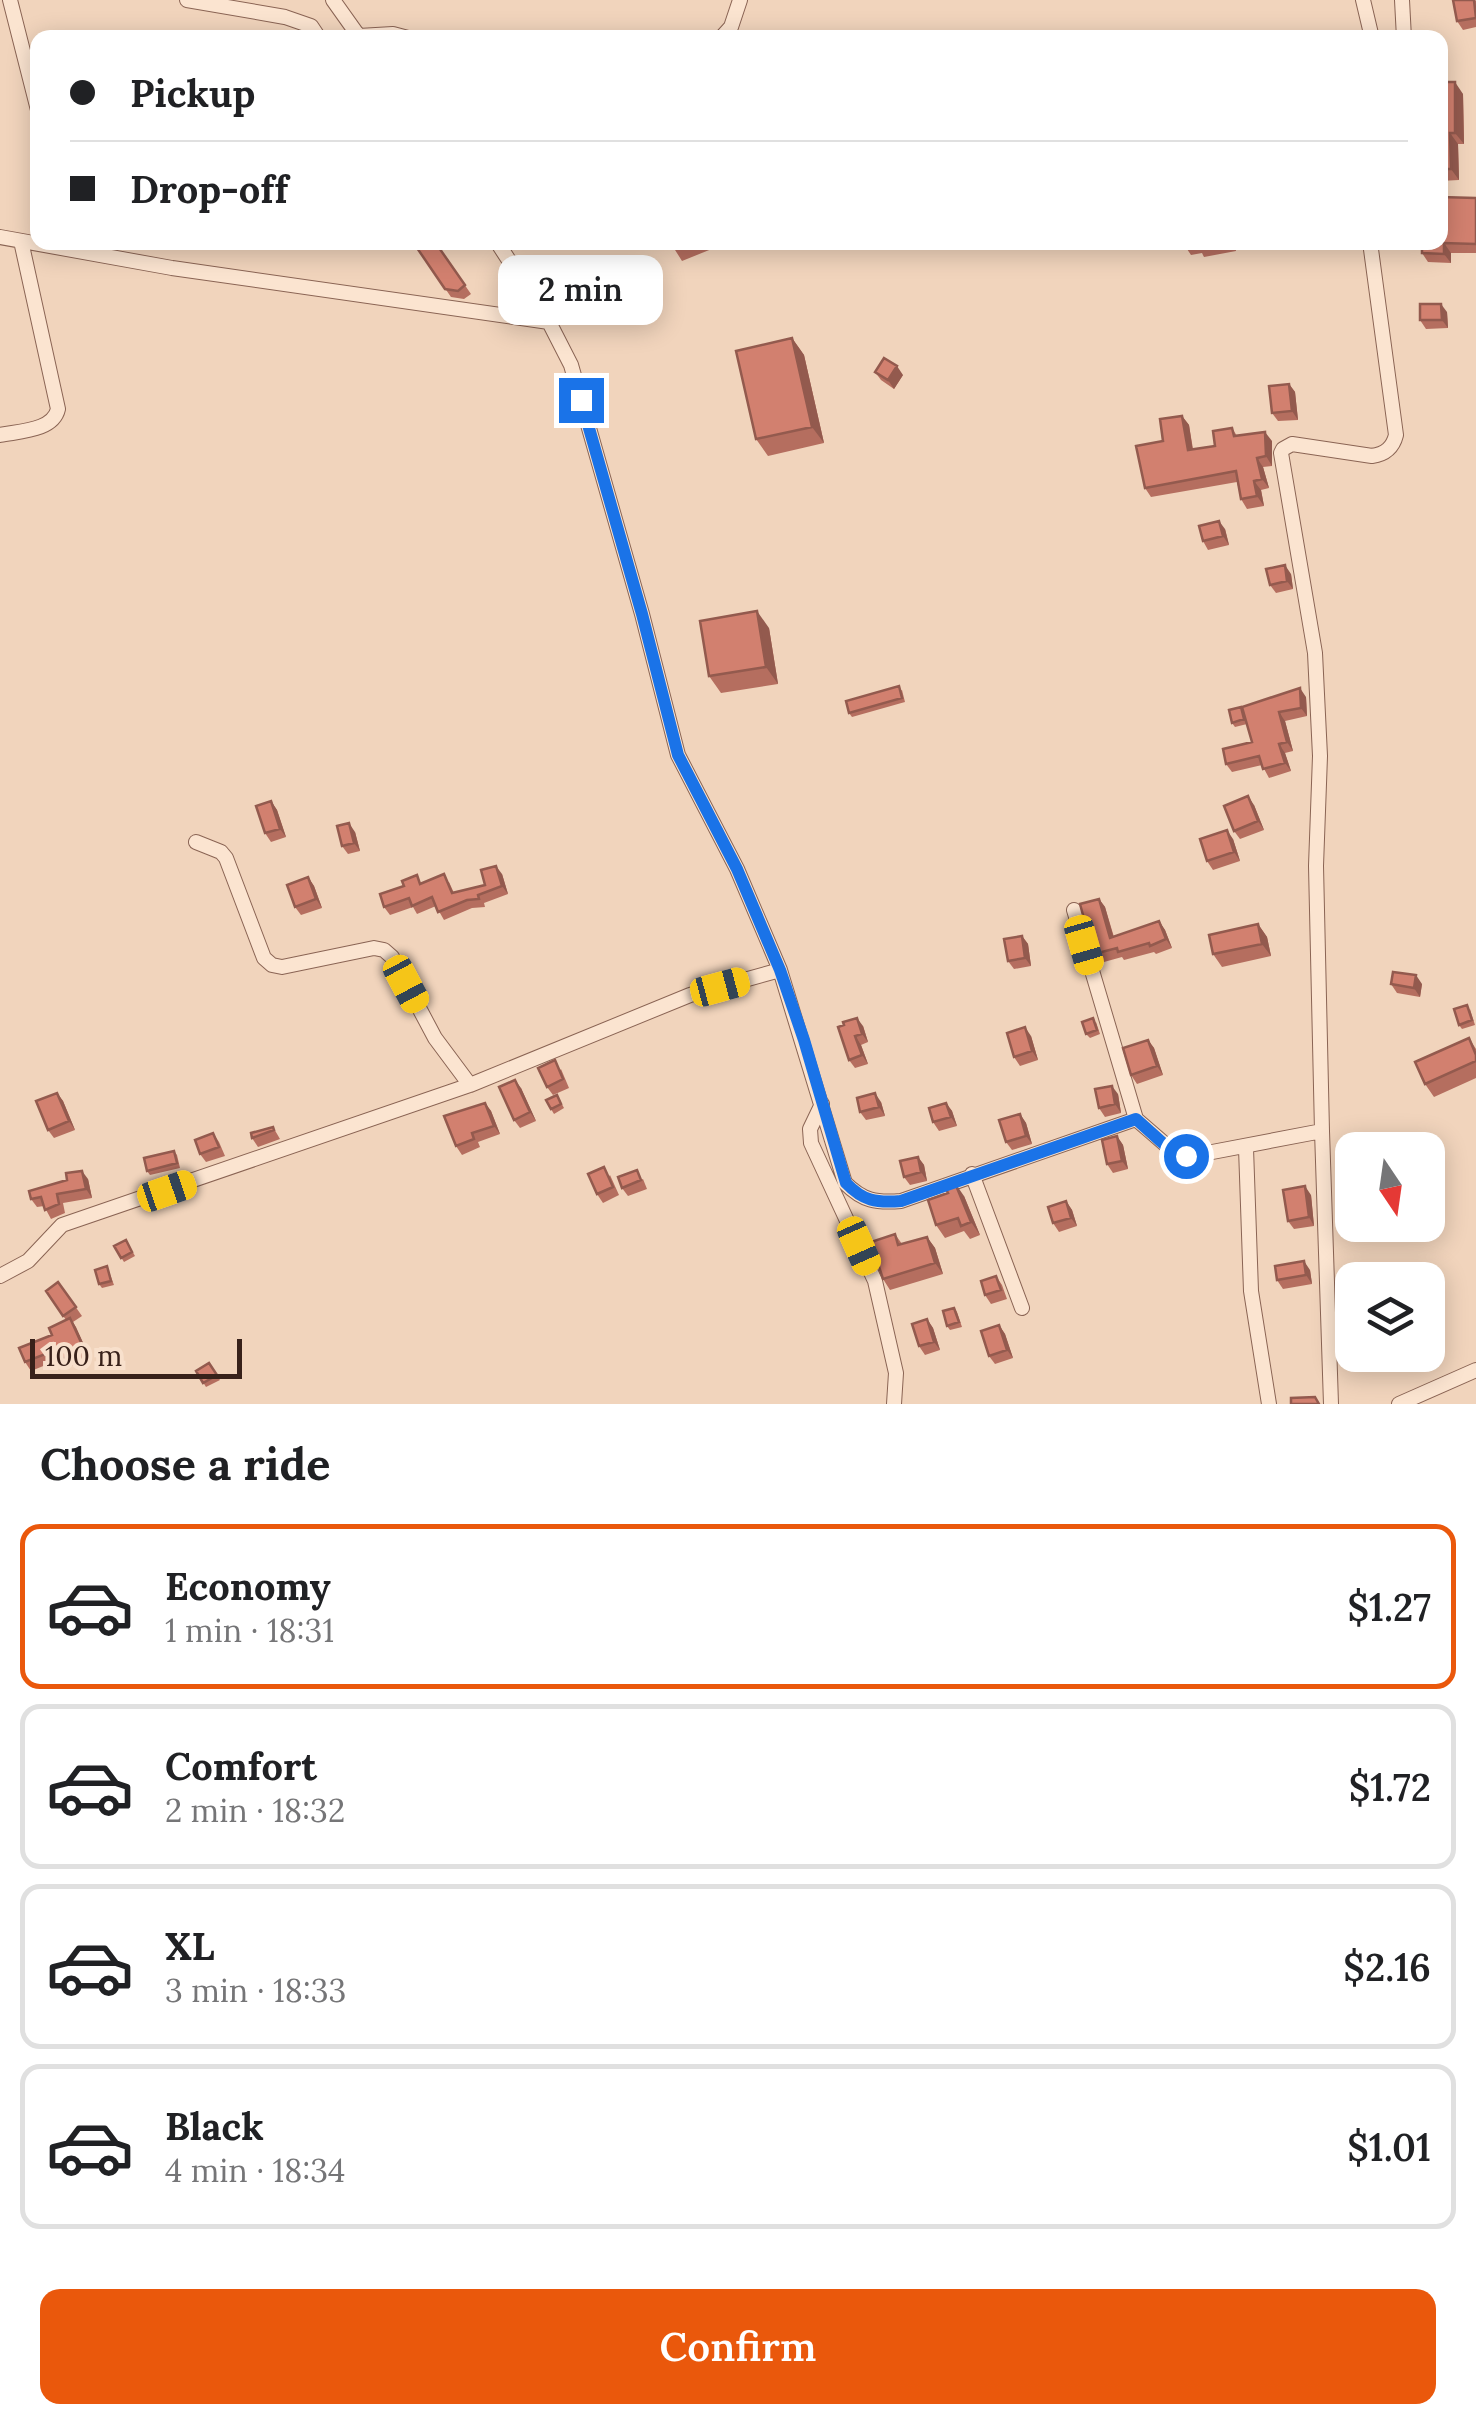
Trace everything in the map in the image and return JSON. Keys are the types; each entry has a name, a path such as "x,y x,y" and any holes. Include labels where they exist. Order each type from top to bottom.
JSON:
{"street":[{"path":"10,0 30,79"},
{"path":"187,0 286,17 313,30"},
{"path":"334,0 355,30"},
{"path":"728,30 740,0"},
{"path":"1363,0 1370,30"},
{"path":"1402,0 1404,30"},
{"path":"0,238 30,240"},
{"path":"0,435 46,425 58,409 32,250"},
{"path":"95,250 172,268 549,322"},
{"path":"502,250 549,322 571,365 678,755 737,869 780,970 846,1183 858,1197 878,1203 901,1201 1136,1119"},
{"path":"1332,1404 1316,866 1320,756 1315,653 1281,453 1292,444 1372,456 1381,455 1394,444 1396,434 1371,250"},
{"path":"196,842 226,858 264,958 272,965 295,965 374,948 392,957 435,1038 470,1085"},
{"path":"1074,910 1136,1119 1166,1146 1186,1156 1322,1131"},
{"path":"0,1276 28,1261 62,1225 470,1085 690,995 780,970"},
{"path":"822,1104 810,1128 811,1143 875,1282 896,1373 894,1404"},
{"path":"1246,1148 1252,1291 1269,1404"},
{"path":"972,1174 1022,1308"},
{"path":"1403,1403 1476,1370"}],"building":[{"path":"1453,0 1474,0 1476,18 1457,21"},
{"path":"1448,82 1455,82 1455,133 1450,133 1451,169"},
{"path":"1448,197 1476,198 1476,244 1448,243"},
{"path":"418,250 441,250 465,285 458,291 445,289"},
{"path":"1422,250 1444,250 1444,254"},
{"path":"1420,304 1441,304 1442,320 1420,320"},
{"path":"792,338 812,427 756,439 736,351"},
{"path":"884,358 897,366 888,380 875,372"},
{"path":"1289,384 1292,411 1272,413 1269,386"},
{"path":"1182,416 1188,450 1215,446 1213,431 1232,428 1234,436 1265,432 1266,456 1257,458 1262,479 1254,481 1257,496 1241,499 1236,471 1145,488 1136,446 1163,441 1160,419"},
{"path":"1219,521 1223,536 1203,541 1199,526"},
{"path":"1285,565 1287,581 1270,585 1266,569"},
{"path":"757,611 766,667 709,676 700,621"},
{"path":"899,686 902,698 849,713 846,701"},
{"path":"1300,688 1301,708 1279,712 1287,742 1279,744 1285,763 1263,769 1259,756 1226,764 1223,749 1252,742 1242,707"},
{"path":"1241,707 1244,719 1232,723 1229,710"},
{"path":"1248,796 1258,821 1234,831 1224,806"},
{"path":"271,801 280,829 265,833 256,806"},
{"path":"349,823 354,843 342,846 337,826"},
{"path":"1227,830 1234,852 1207,861 1200,839"},
{"path":"496,866 502,886 478,895 479,899 438,912 432,897 412,906 409,898 384,907 380,894 404,886 402,881 417,875 420,884 444,874 452,893 485,885 481,870"},
{"path":"308,877 316,899 295,907 287,885"},
{"path":"1099,899 1110,938 1159,921 1166,939 1150,946 1149,943 1098,953 1091,924 1086,926 1080,904"},
{"path":"1258,924 1262,944 1213,954 1209,935"},
{"path":"1022,936 1025,958 1008,961 1004,939"},
{"path":"1393,972 1416,975 1414,988 1391,984"},
{"path":"1467,1005 1472,1020 1459,1025 1454,1009"},
{"path":"857,1018 862,1034 855,1036 862,1055 849,1060 838,1027"},
{"path":"1093,1018 1097,1030 1086,1034 1082,1022"},
{"path":"1025,1027 1032,1051 1014,1057 1007,1033"},
{"path":"1469,1038 1476,1061 1425,1084 1415,1062"},
{"path":"1148,1040 1157,1066 1131,1075 1123,1048"},
{"path":"555,1060 563,1079 547,1087 538,1068"},
{"path":"515,1080 530,1112 514,1120 499,1087"},
{"path":"1112,1086 1115,1104 1099,1108 1095,1089"},
{"path":"57,1093 69,1121 48,1130 36,1101"},
{"path":"875,1093 879,1107 860,1112 857,1098"},
{"path":"557,1095 561,1104 551,1109 546,1100"},
{"path":"485,1103 494,1126 472,1133 474,1139 456,1146 444,1116"},
{"path":"946,1103 951,1117 933,1122 929,1108"},
{"path":"1020,1114 1026,1136 1006,1142 999,1120"},
{"path":"273,1127 274,1130 252,1138 251,1133"},
{"path":"213,1133 219,1147 200,1154 195,1140"},
{"path":"1117,1136 1122,1161 1107,1164 1102,1140"},
{"path":"174,1151 177,1163 147,1171 144,1158"},
{"path":"918,1157 921,1172 904,1177 900,1161"},
{"path":"604,1167 613,1187 597,1194 588,1174"},
{"path":"637,1170 641,1180 622,1188 618,1177"},
{"path":"82,1171 86,1189 57,1194 59,1204 45,1210 41,1197 31,1199 29,1191 67,1180 66,1173"},
{"path":"955,1183 971,1222 961,1226 958,1218 936,1225 928,1200 948,1193 945,1187"},
{"path":"1305,1186 1309,1217 1288,1221 1283,1190"},
{"path":"1066,1201 1071,1218 1053,1223 1048,1207"},
{"path":"895,1234 898,1245 927,1237 935,1263 883,1279 871,1242"},
{"path":"126,1240 132,1252 121,1258 114,1246"},
{"path":"1304,1261 1306,1275 1277,1280 1275,1266"},
{"path":"107,1266 111,1281 99,1284 95,1270"},
{"path":"996,1276 1001,1290 985,1295 981,1281"},
{"path":"58,1282 76,1307 63,1316 46,1291"},
{"path":"954,1308 959,1322 947,1326 943,1311"},
{"path":"70,1318 84,1349 63,1359 58,1349 25,1362 19,1348 52,1335 49,1328"},
{"path":"927,1319 934,1342 919,1346 912,1324"},
{"path":"999,1325 1007,1350 989,1356 981,1331"},
{"path":"209,1363 217,1375 203,1383 196,1371"},
{"path":"1315,1397 1319,1404 1291,1404 1291,1398"}],"route":[{"path":"581,400 678,755 737,869 780,970 846,1183 858,1197 878,1203 901,1201 1136,1119 1166,1146 1186,1156"}]}
